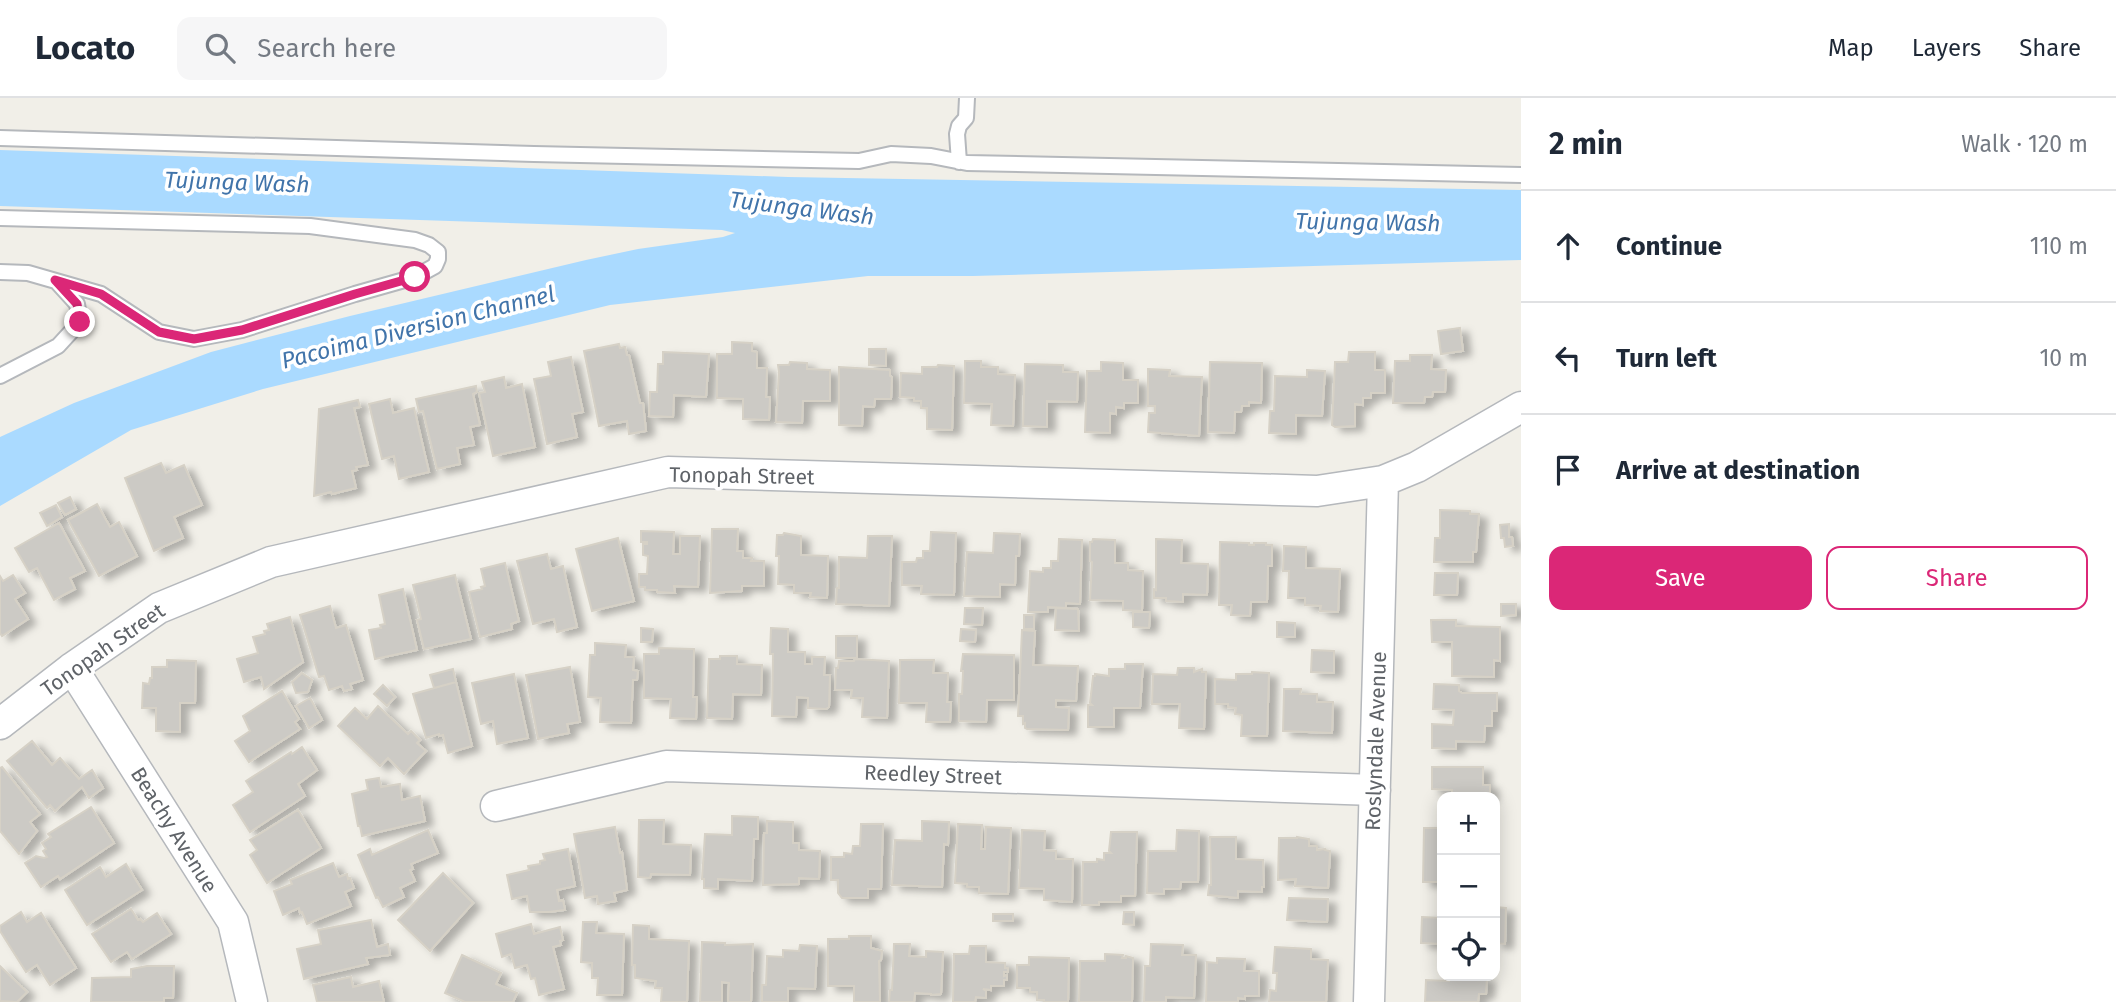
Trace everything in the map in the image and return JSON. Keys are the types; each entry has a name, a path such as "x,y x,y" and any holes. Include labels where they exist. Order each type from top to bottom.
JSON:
{"street":[{"name":"Tonopah Street","path":"0,724 72,668 159,608 271,562 668,472 1317,491 1383,481 1417,467 1521,407"},
{"name":"Roslyndale Avenue","path":"1369,1002 1383,481"},
{"name":"Beachy Avenue","path":"72,668 233,922 252,1002"},
{"name":"Reedley Street","path":"496,806 666,766 1375,790"}],"lane":[{"path":"959,162 957,134 966,118 967,98"},
{"path":"0,138 845,161 859,161 891,154 931,156 959,162 1521,175"},
{"path":"0,218 310,226 415,240 438,252 435,265 415,277 242,330 194,339 159,332 101,294 28,273 0,272"},
{"path":"0,376 58,346 80,322 77,304 55,280"}],"water":[{"path":"0,150 788,177 1521,190 1521,260 973,276 868,276 610,305 263,389 131,430 0,506 0,437 74,403 211,352 586,260 735,233 722,230 0,206"}],"building":[{"path":"1460,328 1463,351 1441,354 1438,331"},
{"path":"732,342 752,343 752,351 757,352 757,368 767,368 766,397 770,397 769,420 743,419 743,399 717,398 717,354 732,354"},
{"path":"619,344 620,348 625,347 629,355 640,403 643,403 646,431 629,434 627,421 599,426 584,351"},
{"path":"869,349 886,349 886,366 869,365"},
{"path":"663,352 709,354 706,397 674,395 673,417 649,416 650,392 657,392 658,364 663,364"},
{"path":"1349,352 1375,352 1375,370 1385,370 1385,393 1371,393 1371,398 1363,398 1363,405 1355,404 1355,426 1335,427 1332,425 1335,362 1348,362"},
{"path":"1410,355 1432,355 1431,369 1446,370 1445,392 1433,392 1432,397 1425,397 1424,403 1393,403 1395,361 1410,361"},
{"path":"571,357 583,412 572,414 577,437 547,444 534,379 551,376 548,362"},
{"path":"965,361 981,361 981,367 998,367 998,374 1015,375 1013,426 991,425 992,404 964,403"},
{"path":"790,362 807,363 807,369 830,370 830,401 803,401 802,423 776,422 778,365 789,365"},
{"path":"1101,362 1123,363 1123,380 1138,380 1138,403 1124,403 1124,408 1116,407 1116,414 1110,413 1110,433 1085,432 1087,371 1101,371"},
{"path":"1210,362 1262,363 1261,403 1249,402 1249,406 1242,406 1241,412 1235,412 1234,433 1208,432"},
{"path":"1025,364 1063,365 1063,372 1078,372 1077,402 1047,401 1047,427 1023,426"},
{"path":"954,366 952,430 927,429 927,408 921,408 921,401 914,401 914,398 900,397 901,373 922,374 922,367"},
{"path":"839,367 890,370 891,399 875,399 874,407 863,406 862,426 839,425"},
{"path":"1148,369 1170,370 1169,376 1202,377 1199,436 1148,432 1149,413 1155,413 1155,406 1148,406"},
{"path":"1307,370 1325,371 1322,416 1296,415 1296,434 1269,433 1270,411 1274,411 1275,376 1307,377"},
{"path":"504,377 506,388 522,384 535,447 493,456 479,393 485,392 482,382"},
{"path":"476,386 477,392 473,394 480,425 470,427 474,445 457,448 460,464 437,469 423,411 419,412 416,399"},
{"path":"390,399 393,413 414,408 429,472 399,479 394,456 382,459 369,404"},
{"path":"358,400 360,407 354,408 368,465 356,467 357,470 352,471 356,488 314,496 319,409"},
{"path":"161,463 166,473 184,465 202,505 174,517 183,538 154,551 125,478"},
{"path":"70,497 76,509 65,515 58,503"},
{"path":"97,504 110,527 119,522 137,556 99,576 68,520"},
{"path":"56,505 62,517 47,526 40,513"},
{"path":"1440,510 1479,514 1473,562 1434,562 1435,538 1440,538"},
{"path":"59,523 85,571 70,578 75,589 54,600 37,568 29,572 15,548"},
{"path":"1509,524 1509,537 1512,537 1513,546 1505,547 1500,525"},
{"path":"712,529 738,529 737,551 743,551 743,558 752,558 751,561 764,561 764,586 742,586 742,591 710,593"},
{"path":"641,531 674,532 673,554 680,554 680,536 700,536 698,587 674,586 675,593 639,587 639,574 647,574 648,556 643,555 643,544 647,542 641,542"},
{"path":"931,532 956,533 954,595 921,594 922,586 902,585 902,562 916,562 917,558 923,558 923,551 930,551"},
{"path":"784,533 801,536 801,555 828,556 827,598 810,597 811,593 794,593 794,585 778,584 777,535"},
{"path":"994,533 1020,534 1015,585 1000,584 1000,597 964,596 967,552 993,553"},
{"path":"868,536 892,536 889,606 836,604 839,557 867,558"},
{"path":"618,538 634,601 592,611 576,549"},
{"path":"1059,539 1082,540 1080,604 1066,603 1066,608 1048,607 1048,612 1028,612 1030,571 1043,572 1043,568 1051,568 1051,561 1058,561"},
{"path":"1093,539 1115,540 1115,563 1128,563 1128,570 1143,571 1142,611 1123,610 1123,601 1090,600 1090,542"},
{"path":"1156,539 1182,540 1181,563 1208,564 1207,595 1183,594 1183,602 1154,598"},
{"path":"1220,542 1272,545 1272,566 1268,566 1267,602 1251,602 1250,616 1231,615 1232,605 1219,605"},
{"path":"1284,546 1306,547 1306,568 1340,569 1338,612 1320,611 1321,606 1305,605 1305,598 1288,598 1289,571 1283,571"},
{"path":"547,554 551,569 563,566 577,627 557,632 554,619 533,624 517,561"},
{"path":"505,563 519,621 511,624 512,629 480,637 469,592 485,586 481,569"},
{"path":"1435,573 1458,573 1457,595 1434,595"},
{"path":"13,575 25,593 15,599 28,619 2,636 0,576 3,581"},
{"path":"455,575 471,639 424,649 417,620 421,619 413,585"},
{"path":"403,589 417,650 375,659 369,630 381,628 380,625 385,624 379,595"},
{"path":"1501,604 1516,604 1516,615 1501,616"},
{"path":"330,606 336,628 346,625 363,680 350,684 352,689 344,691 342,686 329,690 324,676 319,677 300,615"},
{"path":"965,608 983,608 982,625 964,624"},
{"path":"1056,608 1078,609 1079,631 1055,630"},
{"path":"1133,612 1150,612 1149,628 1133,627"},
{"path":"1024,615 1034,615 1034,629 1024,629"},
{"path":"290,617 303,662 264,689 261,677 244,682 237,659 258,653 253,637 265,634 264,631 269,630 267,624"},
{"path":"1431,620 1456,620 1456,626 1500,627 1500,661 1494,660 1494,677 1452,676 1452,642 1432,642"},
{"path":"1277,622 1295,623 1295,637 1277,637"},
{"path":"641,628 653,629 652,642 641,642"},
{"path":"771,628 788,629 788,652 805,652 805,664 812,664 812,657 825,657 824,675 830,675 829,707 808,708 808,698 797,697 796,717 772,716"},
{"path":"961,629 976,630 975,642 960,641"},
{"path":"1022,630 1035,631 1033,665 1078,666 1076,701 1056,700 1056,707 1069,708 1068,730 1027,729 1025,723 1023,724 1023,716 1018,716"},
{"path":"836,636 857,636 857,658 836,658"},
{"path":"595,643 626,645 625,657 634,657 633,670 638,671 637,680 633,680 631,723 600,722 601,698 588,697 590,655 595,655"},
{"path":"659,648 694,649 693,697 697,697 696,719 670,718 671,699 644,698 644,654 659,654"},
{"path":"1312,650 1334,651 1334,673 1311,672"},
{"path":"963,654 1014,655 1014,700 987,700 986,722 959,721"},
{"path":"720,656 737,656 737,664 762,665 761,695 733,694 732,719 707,718 709,659 720,659"},
{"path":"167,660 196,661 195,703 180,703 180,732 156,731 156,708 142,708 143,683 149,684 152,667 167,667"},
{"path":"900,660 934,660 933,673 948,673 947,702 951,702 950,722 926,722 927,703 899,703"},
{"path":"839,661 889,661 887,718 862,717 863,698 851,698 852,690 835,690"},
{"path":"1125,664 1143,664 1140,708 1114,708 1114,727 1088,727 1088,705 1092,705 1093,676 1109,676 1109,669 1125,669"},
{"path":"570,667 580,722 567,724 569,733 538,739 526,675"},
{"path":"1178,668 1194,668 1194,672 1202,669 1202,672 1206,672 1204,729 1179,728 1180,704 1152,704 1153,674 1177,675"},
{"path":"453,669 456,682 434,688 430,675"},
{"path":"302,673 312,680 308,692 296,693 292,682"},
{"path":"1269,673 1267,736 1241,736 1242,715 1235,714 1236,708 1228,707 1228,704 1215,704 1215,679 1236,680 1236,674"},
{"path":"514,674 528,738 497,744 493,721 481,724 472,683"},
{"path":"456,682 472,746 448,753 443,735 426,738 413,694"},
{"path":"1434,684 1459,685 1459,691 1462,693 1497,693 1497,711 1492,711 1492,726 1485,726 1484,742 1456,741 1456,749 1432,748 1432,724 1453,725 1454,710 1433,709"},
{"path":"383,685 395,697 387,706 374,694"},
{"path":"1284,689 1301,689 1300,694 1317,694 1317,702 1333,702 1332,733 1283,731"},
{"path":"282,691 299,719 295,722 300,729 249,762 235,741 250,731 243,716"},
{"path":"310,698 322,720 309,728 296,706"},
{"path":"378,706 408,734 411,731 420,740 417,743 426,751 404,774 388,758 380,766 338,726 355,708 367,719"},
{"path":"32,741 52,765 60,758 79,779 92,770 103,788 89,798 82,787 55,811 50,805 47,808 7,761"},
{"path":"302,747 317,770 298,784 305,796 250,832 233,805 253,792 246,781"},
{"path":"2,767 40,814 30,822 37,831 19,854 0,831"},
{"path":"1432,767 1483,767 1483,785 1490,785 1490,792 1432,789"},
{"path":"379,778 381,787 400,784 402,800 420,796 425,821 362,836 352,794 368,790 366,780"},
{"path":"91,807 114,843 60,879 58,876 41,887 25,863 36,856 47,857 42,843 51,837 48,834"},
{"path":"298,810 321,848 267,883 250,855 257,850 250,840"},
{"path":"732,816 758,817 752,881 718,879 718,889 704,888 702,879 705,834 732,835"},
{"path":"639,820 664,820 663,844 691,845 690,875 651,874 650,878 638,877"},
{"path":"767,821 793,822 793,843 799,843 799,850 820,851 819,879 799,878 799,884 763,885 764,833 767,833"},
{"path":"922,821 949,822 948,845 944,844 942,887 892,885 895,840 922,841"},
{"path":"861,824 883,824 881,889 868,889 868,898 842,898 838,893 838,880 831,880 831,857 844,857 844,853 852,854 853,846 860,846"},
{"path":"958,824 982,825 981,849 985,849 986,827 1011,828 1008,894 979,893 979,887 955,883"},
{"path":"615,827 620,853 622,852 627,890 614,893 616,901 598,904 597,896 585,898 574,834"},
{"path":"1424,828 1437,828 1437,882 1423,882"},
{"path":"428,830 438,853 411,864 413,869 410,870 415,881 400,888 404,897 383,907 378,897 376,898 358,855 370,849 372,855"},
{"path":"1022,830 1045,831 1044,850 1056,851 1056,859 1073,859 1072,902 1044,900 1044,889 1019,888"},
{"path":"1177,830 1199,831 1198,882 1181,882 1180,889 1164,889 1164,894 1147,893 1148,851 1176,851"},
{"path":"1111,832 1137,832 1135,896 1121,896 1121,902 1082,905 1083,862 1104,860 1104,853 1111,853"},
{"path":"1210,837 1236,837 1236,859 1263,860 1262,892 1238,891 1238,898 1208,895 1211,885"},
{"path":"1279,838 1309,839 1309,846 1317,846 1317,850 1330,851 1328,888 1295,886 1296,879 1278,880"},
{"path":"568,849 575,886 557,890 559,901 563,900 565,910 530,912 527,896 512,899 507,875 529,870 528,866 540,864 540,861 545,860 543,854"},
{"path":"333,863 339,877 347,874 348,879 350,878 354,888 345,892 351,906 307,924 299,908 283,915 274,891 292,884 290,880"},
{"path":"126,864 142,890 87,925 65,890 100,867 106,877"},
{"path":"443,873 473,903 430,951 398,920"},
{"path":"1289,898 1328,899 1327,922 1287,920"},
{"path":"1500,907 1506,908 1505,944 1500,944"},
{"path":"131,909 138,920 143,922 157,913 171,934 132,959 127,952 111,962 92,934"},
{"path":"21,912 27,922 41,913 76,968 50,985 37,965 26,972 0,931 0,926"},
{"path":"1124,912 1134,912 1134,925 1123,924"},
{"path":"993,914 1013,914 1013,921 993,921"},
{"path":"1422,917 1437,918 1437,944 1421,943"},
{"path":"371,920 377,947 388,944 390,955 366,958 368,964 304,979 297,949 321,944 318,930"},
{"path":"583,922 597,922 596,933 624,934 622,995 597,995 598,978 592,978 592,963 581,962"},
{"path":"531,924 534,934 560,927 563,940 560,941 561,945 553,947 564,989 539,995 535,978 531,979 527,965 515,968 511,954 502,957 496,934"},
{"path":"633,925 649,926 649,939 689,941 687,1002 661,1002 662,988 655,988 656,981 635,978 635,965 632,965"},
{"path":"849,936 871,936 871,948 882,951 879,961 880,1002 854,1002 854,986 828,986 828,939 849,939"},
{"path":"702,942 753,944 751,1002 728,1002 729,983 722,982 722,1002 700,1002"},
{"path":"894,944 910,944 909,956 926,957 926,951 943,952 941,994 915,993 914,1002 889,1002"},
{"path":"1151,944 1183,945 1182,955 1196,955 1194,998 1166,997 1166,1002 1144,1002 1145,966 1150,966"},
{"path":"800,945 817,946 815,989 788,988 788,1002 762,1002 762,985 766,985 767,956 783,957 783,950 799,951"},
{"path":"970,946 986,946 986,962 1005,963 1008,972 1004,972 1004,976 1007,975 1007,980 1004,980 1004,986 991,986 991,990 983,989 986,991 986,998 976,997 975,1002 953,1002 954,954 969,954"},
{"path":"1275,947 1311,949 1311,959 1328,960 1326,1002 1269,1002 1270,990 1276,991 1277,973 1273,973"},
{"path":"1105,954 1133,958 1132,1002 1079,1002 1080,961 1105,961"},
{"path":"462,955 501,973 496,984 517,993 513,1002 465,1002 445,993"},
{"path":"1029,957 1069,958 1068,1002 1044,1002 1037,1000 1037,992 1030,992 1030,988 1017,988 1017,965 1029,965"},
{"path":"1217,958 1245,959 1244,971 1259,971 1259,996 1238,998 1238,1002 1206,1002 1207,962 1217,963"},
{"path":"0,966 27,992 17,1002 0,1001"},
{"path":"174,966 173,998 164,998 164,1002 91,1002 92,978 131,977 131,969"},
{"path":"351,977 353,987 379,981 384,1002 317,1002 313,985"},
{"path":"1426,980 1487,981 1486,994 1479,994 1478,1002 1425,1002"}],"route":[{"path":"80,322 77,304 55,280 101,294 159,332 194,339 242,330 415,277"}],"water label":[{"name":"Tujunga Wash","path":"237,182"},
{"name":"Tujunga Wash","path":"802,208"},
{"name":"Tujunga Wash","path":"1368,222"},
{"name":"Pacoima Diversion Channel","path":"418,327"}]}
